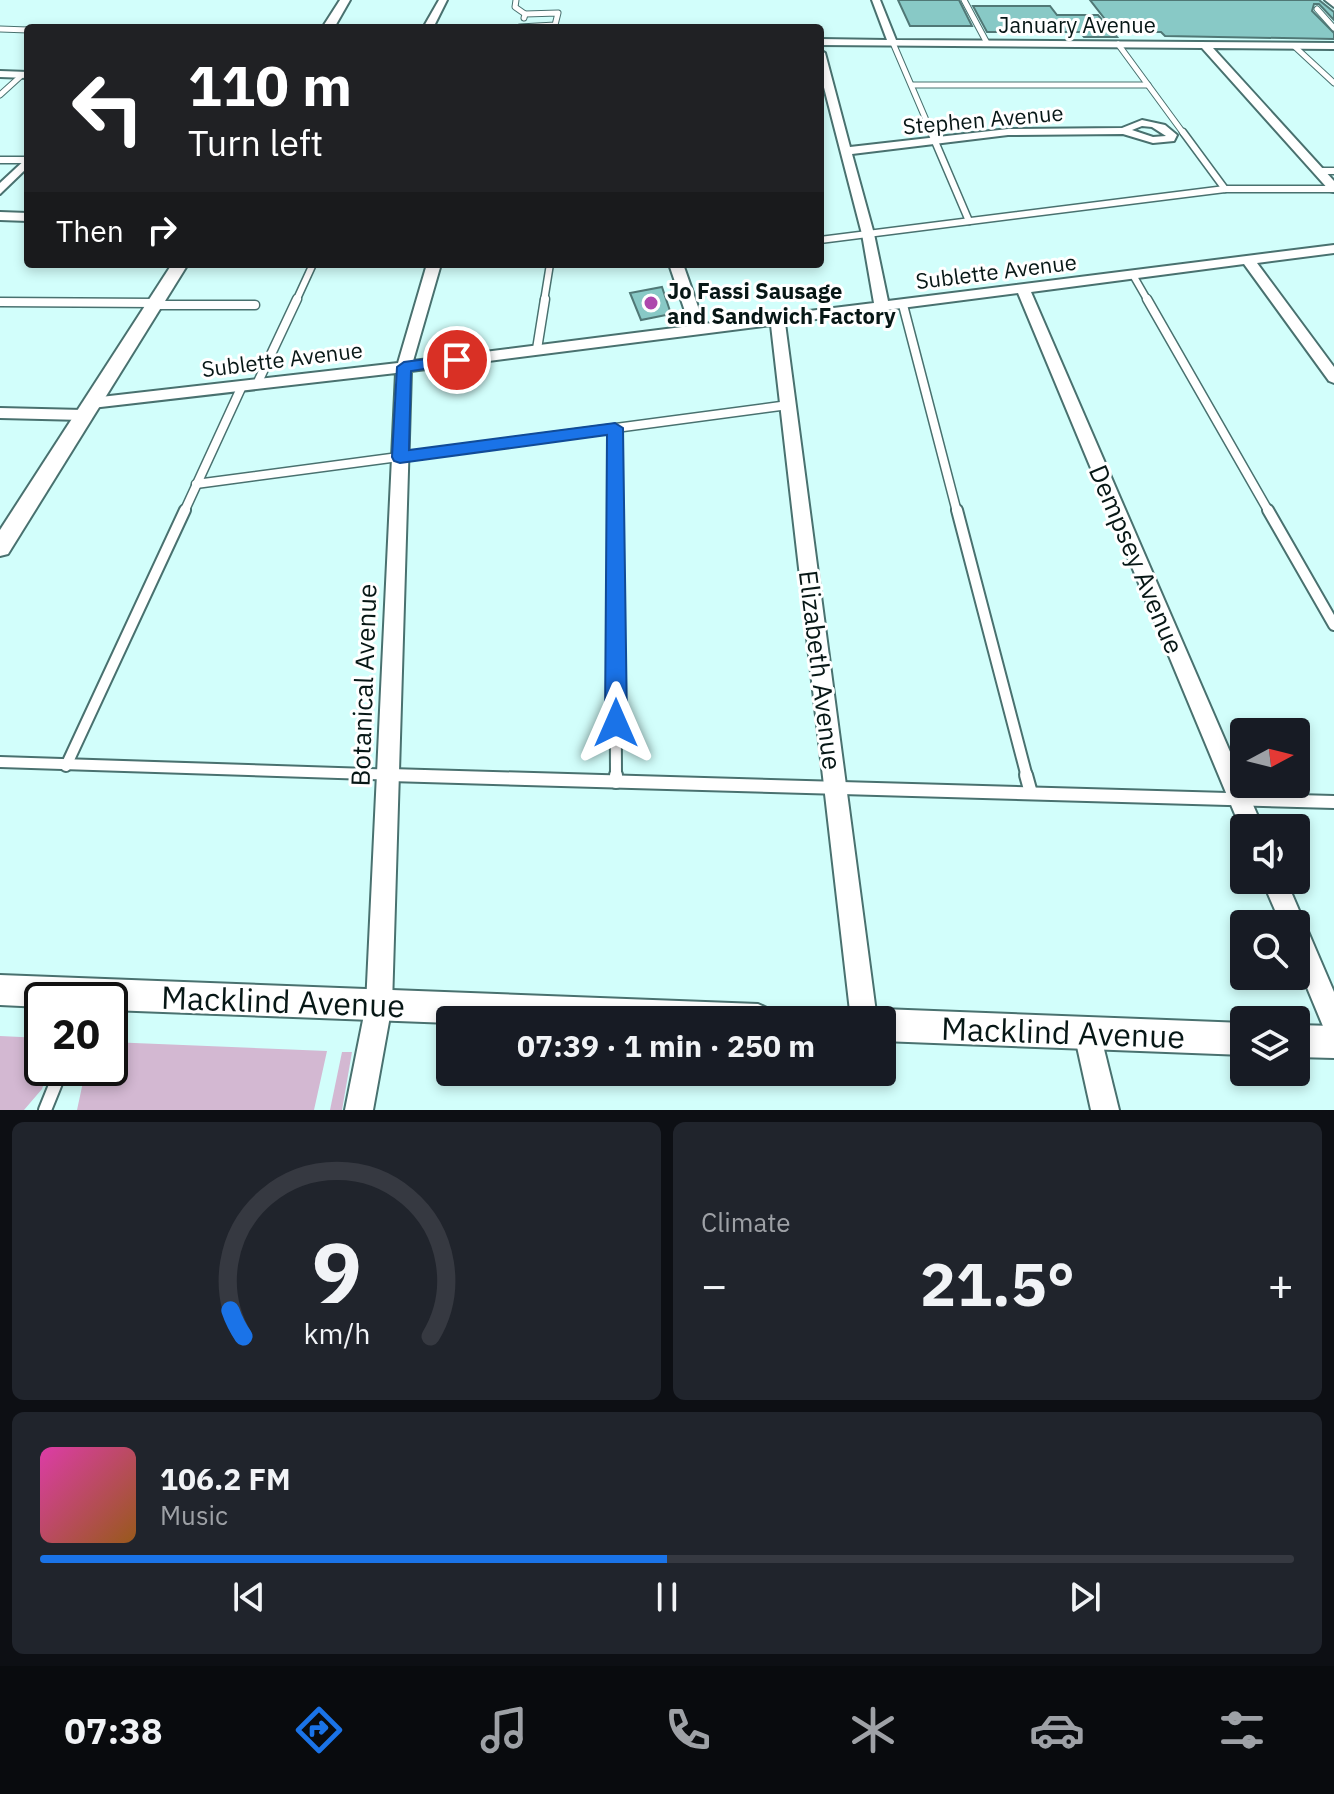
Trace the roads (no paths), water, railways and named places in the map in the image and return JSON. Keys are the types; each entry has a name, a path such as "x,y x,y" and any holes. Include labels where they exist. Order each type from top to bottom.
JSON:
{"street":[{"path":"330,24 345,0"},
{"path":"430,24 443,0"},
{"path":"876,0 893,43"},
{"path":"1329,0 1334,4"},
{"name":"January Avenue","path":"824,42 1334,46"},
{"path":"1205,45 1334,188"},
{"path":"824,69 868,234 882,307"},
{"path":"0,74 24,75"},
{"name":"Stephen Avenue","path":"845,151 1019,132 1125,131"},
{"path":"0,190 24,164"},
{"path":"0,216 24,217"},
{"name":"Sublette Avenue","path":"0,413 87,409 250,385 1334,249"},
{"path":"1248,260 1334,378"},
{"path":"0,548 178,268"},
{"name":"Botanical Avenue","path":"359,1110 379,1005 404,367 433,268"},
{"path":"677,268 698,328"},
{"name":"Dempsey Avenue","path":"1023,289 1246,814"},
{"name":"Elizabeth Avenue","path":"777,319 862,1006"},
{"path":"1310,965 1334,1022"},
{"name":"Macklind Avenue","path":"0,990 24,992"},
{"name":"Macklind Avenue","path":"128,998 436,1007"},
{"name":"Macklind Avenue","path":"896,1026 1230,1038"},
{"path":"1087,1033 1105,1110"},
{"path":"1310,1041 1334,1042"}],"lane":[{"path":"516,0 515,7 525,14 558,13 555,24"},
{"path":"964,0 987,43"},
{"path":"1317,9 1332,20 1334,28"},
{"path":"521,24 525,14"},
{"path":"0,29 24,30"},
{"path":"893,43 969,221"},
{"path":"1118,44 1225,189"},
{"path":"1294,46 1334,83"},
{"path":"0,95 24,76"},
{"path":"912,85 1148,85"},
{"path":"0,160 24,160"},
{"path":"1320,171 1334,171"},
{"path":"824,240 1225,189 1334,188"},
{"path":"66,766 196,484 311,268"},
{"path":"537,349 549,268"},
{"path":"1133,275 1334,625"},
{"path":"0,302 255,305"},
{"path":"903,305 1031,793"},
{"path":"196,484 788,405"},
{"path":"615,428 616,782"},
{"path":"0,762 1334,802"},
{"path":"45,1110 55,1086"}],"place":[{"name":"Jo Fassi Sausage and Sandwich Factory","path":"651,303"}]}
